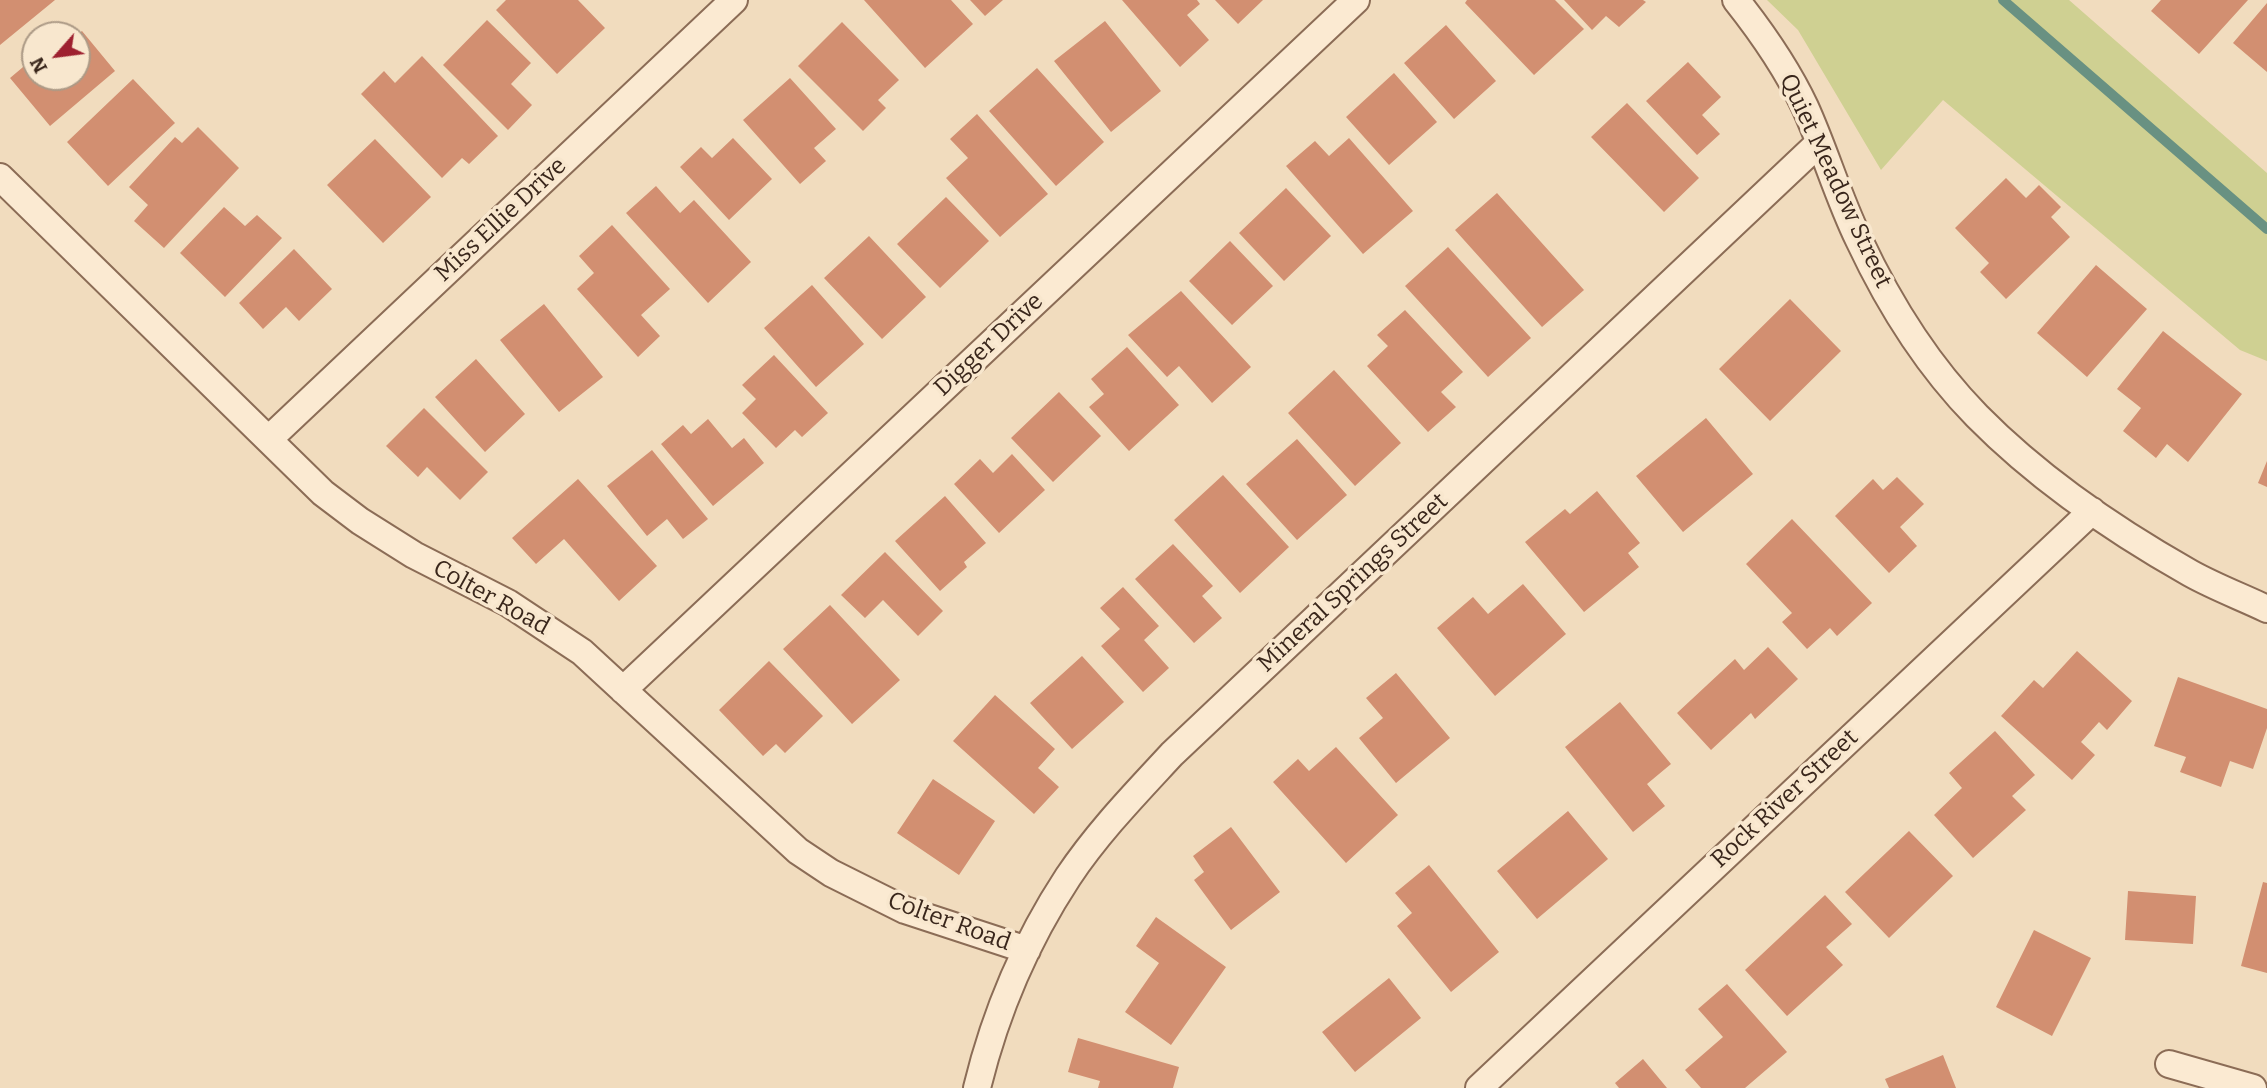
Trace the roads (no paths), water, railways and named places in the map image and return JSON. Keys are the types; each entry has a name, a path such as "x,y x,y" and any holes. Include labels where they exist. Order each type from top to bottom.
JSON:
{"street":[{"name":"Miss Ellie Drive","path":"269,439 734,0"},
{"name":"Digger Drive","path":"623,690 1356,0"},
{"name":"Quiet Meadow Street","path":"1737,0 1781,62 1805,108 1858,239 1892,305 1933,365 1976,415 2024,460 2092,511 2191,574 2267,610"},
{"name":"Mineral Springs Street","path":"977,1088 1007,992 1027,950 1068,877 1110,822 1172,754 1819,144"},
{"name":"Colter Road","path":"0,177 323,494 414,555 508,603 582,652 798,851 831,873 905,910 1027,950"},
{"name":"Rock River Street","path":"1479,1088 2092,511"},
{"path":"2169,1065 2253,1088"}],"waterway":[{"path":"2003,0 2267,229"}]}
